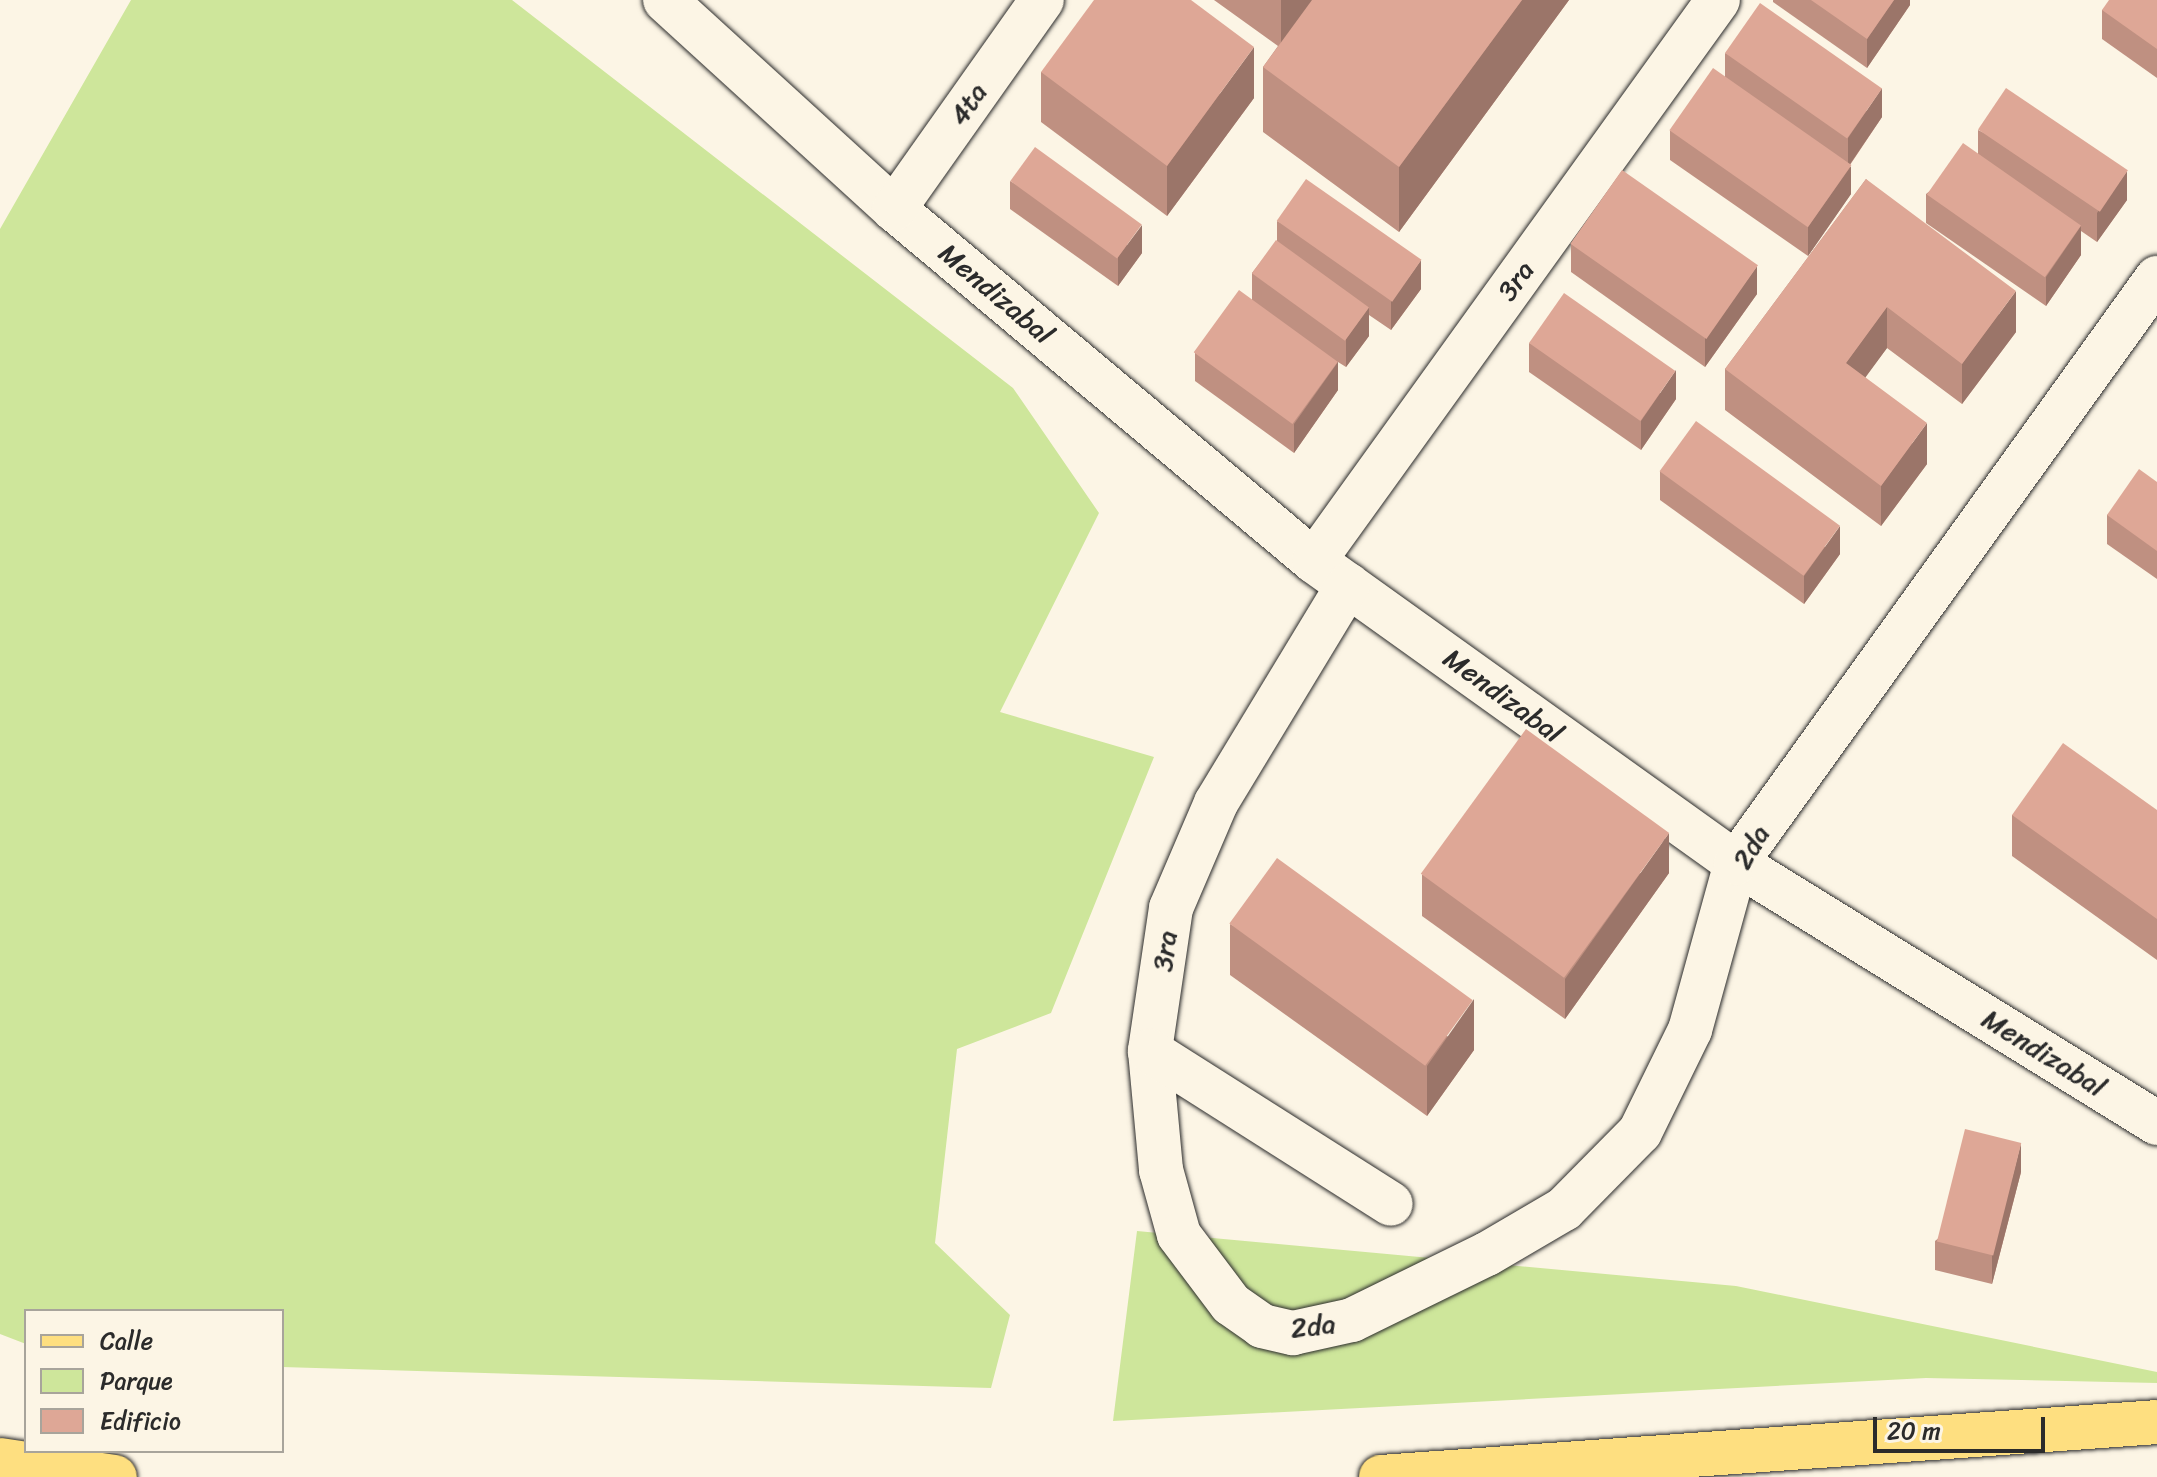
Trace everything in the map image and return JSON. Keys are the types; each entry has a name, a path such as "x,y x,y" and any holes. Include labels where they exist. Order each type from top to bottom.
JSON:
{"main road":[{"path":"1381,1477 2157,1422"},
{"path":"0,1460 115,1477"}],"street":[{"name":"Mendizabal","path":"665,0 894,209 1331,573 1736,863 2157,1123"},
{"name":"4ta","path":"894,209 1042,0"},
{"name":"3ra","path":"1262,1326 1231,1304 1179,1235 1161,1170 1150,1051 1171,908 1216,803 1331,573 1718,0"},
{"name":"2da","path":"1262,1326 1293,1333 1352,1320 1432,1283 1564,1209 1646,1120 1690,1030 1736,863 2157,278"},
{"path":"1150,1051 1391,1204"}],"green space":[{"path":"131,0 512,0 1013,388 1099,513 1000,712 1154,757 1051,1013 957,1049 935,1243 1010,1315 991,1388 284,1367 284,1309 24,1309 24,1343 0,1334 0,229"},
{"path":"1137,1231 1736,1286 2157,1372 2157,1383 1926,1378 1113,1421"}],"building":[{"path":"1094,0 1191,0 1254,47 1167,166 1041,72"},
{"path":"1312,0 1522,0 1399,167 1263,67"},
{"path":"1811,0 1894,0 1867,39"},
{"path":"2109,0 2157,0 2157,49 2102,10"},
{"path":"1760,3 1882,88 1847,138 1725,53"},
{"path":"1713,68 1851,165 1808,227 1669,130"},
{"path":"2006,88 2128,170 2100,212 1978,129"},
{"path":"1963,143 2081,226 2045,277 1927,195"},
{"path":"1035,147 1142,225 1117,259 1010,181"},
{"path":"1622,170 1758,265 1706,339 1570,244"},
{"path":"1306,179 1422,260 1392,302 1277,221"},
{"path":"1866,179 2016,291 1962,364 1887,307 1846,363 1927,423 1881,486 1725,369"},
{"path":"1276,240 1369,308 1345,341 1252,273"},
{"path":"1239,290 1338,362 1292,424 1194,352"},
{"path":"1564,293 1675,371 1640,421 1529,343"},
{"path":"1696,421 1840,526 1804,576 1660,471"},
{"path":"2139,469 2157,482 2157,551 2107,515"},
{"path":"1526,729 1669,833 1564,978 1421,874"},
{"path":"2063,743 2157,810 2157,919 2012,815"},
{"path":"1277,858 1473,1000 1425,1066 1229,924"},
{"path":"1965,1129 2021,1143 1993,1256 1937,1242"}]}
